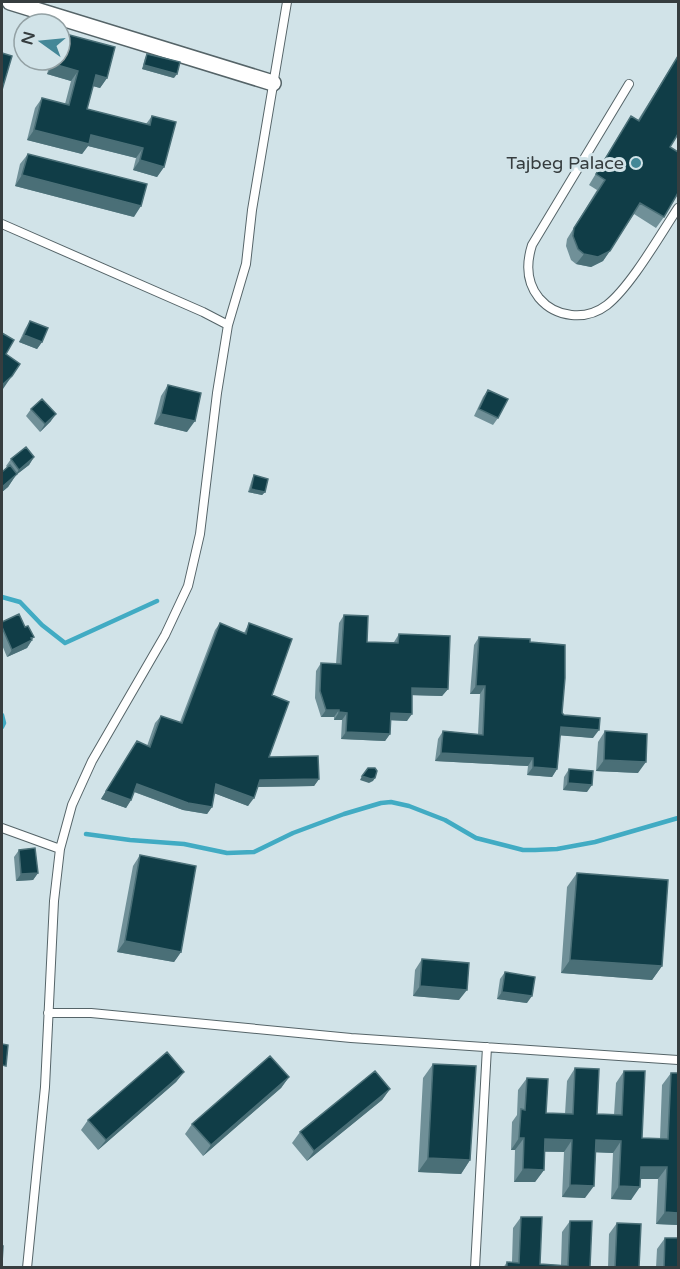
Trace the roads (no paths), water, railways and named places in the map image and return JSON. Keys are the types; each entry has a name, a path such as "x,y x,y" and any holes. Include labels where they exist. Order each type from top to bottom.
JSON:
{"street":[{"path":"10,2 273,83"}],"lane":[{"path":"27,1268 45,1087 54,901 60,849 72,805 92,761 165,635 189,586 200,534 216,393 228,325 246,264 252,210 286,2"},
{"path":"629,84 532,245 528,267 533,288 547,305 556,311 577,315 599,310 625,286 678,208"},
{"path":"2,224 228,325"},
{"path":"2,828 60,849"},
{"path":"48,1013 91,1014 351,1038 678,1060"},
{"path":"475,1268 487,1047"}],"waterway":[{"path":"2,597 20,602 42,625 65,643 157,601"},
{"path":"2,715 4,723 2,727"},
{"path":"86,834 184,844 227,853 254,852 293,833 344,814 391,802 409,806 445,820 476,838 523,850 535,850 557,849 595,842 678,818"}],"place":[{"name":"Tajbeg Palace","path":"636,163"}]}
